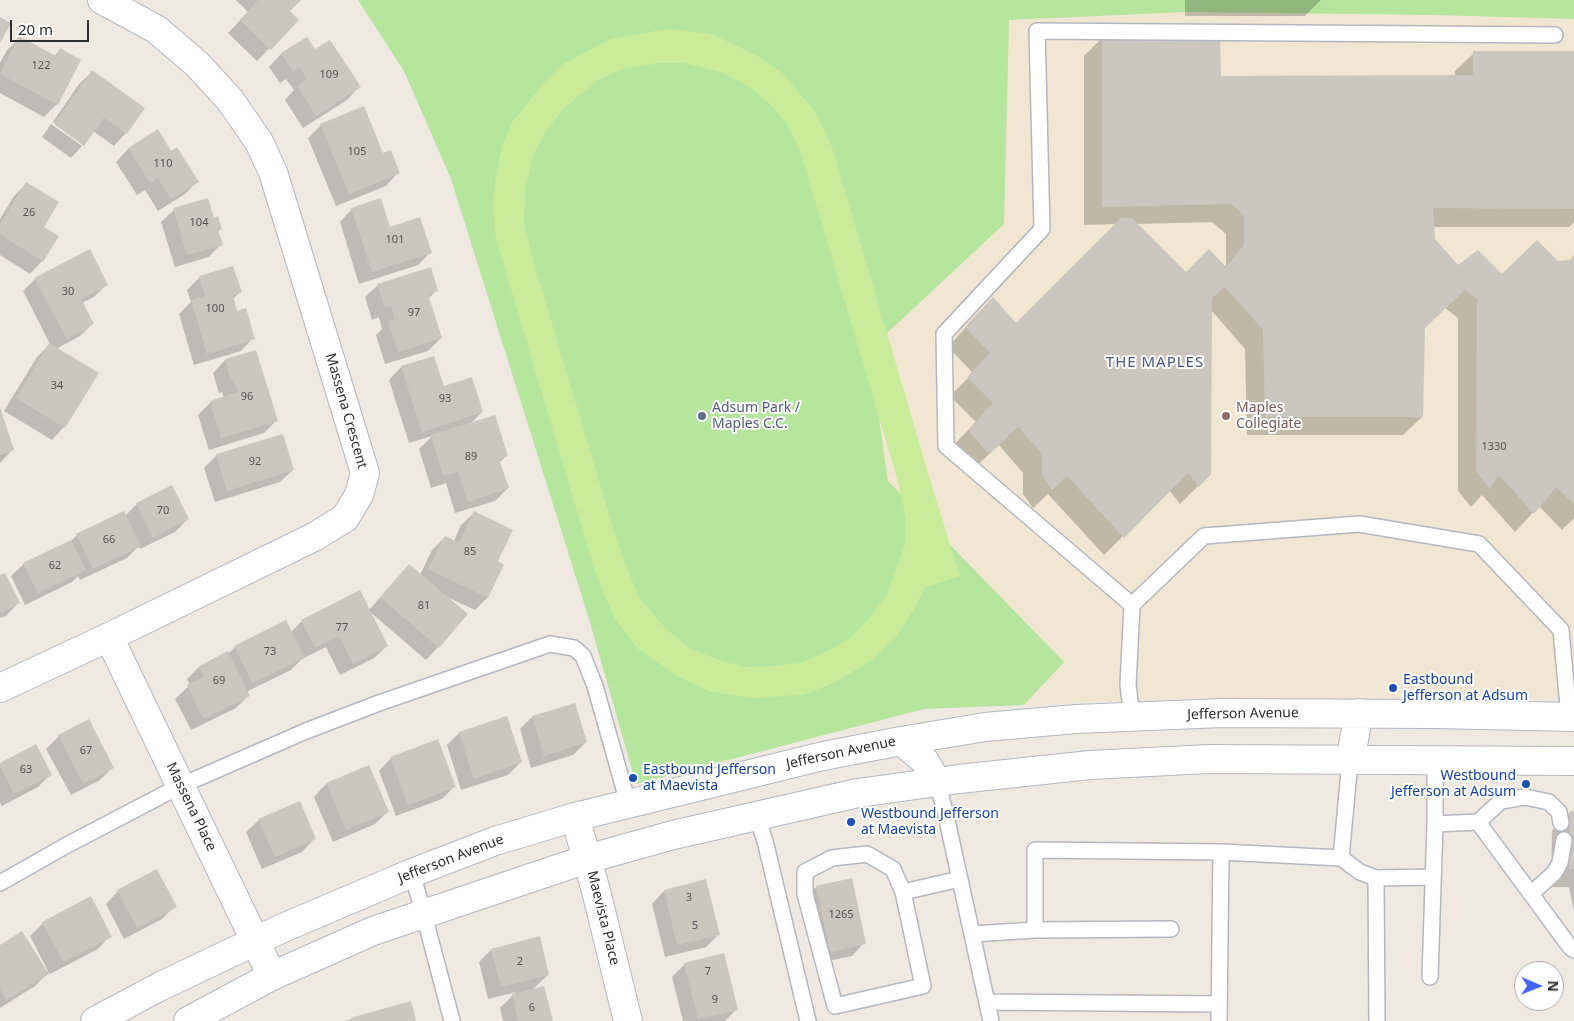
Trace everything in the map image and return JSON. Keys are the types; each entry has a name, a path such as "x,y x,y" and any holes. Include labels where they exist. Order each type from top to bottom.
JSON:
{"street":[{"name":"Massena Crescent","path":"0,688 110,637 314,537 345,518 359,495 365,474 276,181 259,142 230,100 197,64 156,30 102,0"},
{"name":"Massena Place","path":"110,637 272,976"},
{"name":"Jefferson Avenue","path":"95,1021 161,986 283,928 495,841 628,803 823,756 985,727 1076,719 1222,713 1360,713 1572,717"},
{"path":"1350,760 1360,713"},
{"path":"901,741 924,760 937,782"},
{"path":"188,1021 272,976 373,931 587,859 673,835 858,793 1090,765 1210,759 1574,761"},
{"name":"Maevista Place","path":"574,817 587,859 628,1021"}],"lane":[{"path":"1132,605 946,446 944,334 1042,229 1037,31 1555,35"},
{"path":"1132,717 1128,685 1132,605 1204,536 1359,524 1479,544 1561,630 1572,717"},
{"path":"0,883 67,845 180,786 306,731 379,703 550,644 574,648 584,656 595,686 628,803"},
{"path":"1341,858 1350,760"},
{"path":"1430,977 1435,761"},
{"path":"937,782 991,1021"},
{"path":"1435,824 1478,822 1502,801 1525,797 1549,802 1560,812 1561,823"},
{"path":"757,815 766,845 808,1021"},
{"path":"1478,822 1574,950"},
{"path":"1531,894 1554,873 1560,863 1564,840"},
{"path":"1035,930 1035,850 1220,852 1341,858 1360,872 1376,878 1433,878"},
{"path":"1219,1021 1220,852"},
{"path":"867,854 892,869 903,892 923,986 836,1006 805,894 804,872 832,858 867,854"},
{"path":"412,874 452,1021"},
{"path":"1376,878 1377,1021"},
{"path":"903,892 960,879"},
{"path":"972,934 1035,930 1171,929"},
{"path":"987,1002 1219,1004"}],"shaded area":[{"name":"Maples Collegiate","path":"1187,12 1574,19 1574,699 1186,698 1024,705 1064,661 887,481 869,350 1004,224 1008,20"}],"green space":[{"name":"Adsum Park / Maples C.C.","path":"358,0 1574,0 1574,19 1187,12 1009,20 1004,224 869,350 888,481 1064,662 1024,705 924,709 636,784 589,619 451,179 404,71"},
{"path":"669,29 712,34 761,58 783,74 814,110 829,139 835,156 960,576 925,587 916,606 895,638 870,661 836,682 803,695 751,698 711,692 679,677 638,649 615,619 596,575 495,236 493,202 497,169 503,143 513,121 544,83 563,64 610,39","holes":["658,63 683,63 720,72 746,85 769,103 787,124 804,164 899,485 905,517 905,544 887,594 869,618 850,638 800,663 744,667 691,649 667,630 639,597 614,531 524,224 525,189 533,155 547,130 563,109 598,80 624,69"]}],"building":[{"path":"258,0 301,0 290,11 299,20 271,50 240,20"},
{"path":"0,17 11,23 0,43"},
{"path":"19,36 56,56 60,48 81,60 58,105 0,74"},
{"path":"1102,36 1220,36 1221,76 1473,75 1473,51 1574,51 1574,209 1433,208 1435,239 1458,265 1478,250 1502,274 1537,240 1558,261 1570,260 1574,255 1574,504 1556,487 1534,514 1499,475 1490,489 1476,472 1477,299 1465,290 1425,328 1423,417 1265,417 1263,330 1225,287 1212,298 1211,474 1199,487 1188,473 1124,538 1067,476 1052,490 1042,475 1042,454 1018,427 989,454 968,430 993,403 967,377 990,353 965,327 993,297 1016,323 1121,218 1132,218 1186,272 1209,249 1226,267 1244,245 1244,215 1231,204 1102,207"},
{"path":"307,37 315,49 330,40 361,87 316,116 297,86 307,79 299,67 293,72 281,53"},
{"path":"92,70 145,108 127,134 104,118 84,146 54,124"},
{"path":"364,106 383,153 391,150 400,173 349,194 320,124"},
{"path":"158,129 171,151 177,147 199,182 171,199 158,178 150,183 128,148"},
{"path":"26,182 59,202 44,227 59,236 43,262 0,234 0,224"},
{"path":"208,198 214,218 218,216 222,229 218,230 223,245 187,255 173,208"},
{"path":"381,198 390,227 420,217 432,253 372,272 351,208"},
{"path":"90,249 108,285 81,299 94,324 67,339 34,278"},
{"path":"233,266 242,292 233,295 237,311 246,308 255,339 207,354 191,300 205,296 199,276"},
{"path":"431,267 438,291 428,294 442,338 398,352 388,321 395,319 391,306 385,308 377,284"},
{"path":"49,343 99,373 65,428 16,398"},
{"path":"256,350 278,421 221,438 210,401 238,392 234,380 231,381 225,359"},
{"path":"434,356 444,386 472,377 483,412 422,432 401,366"},
{"path":"0,407 14,450 0,455"},
{"path":"495,415 508,456 499,459 509,488 468,502 458,472 443,476 431,435"},
{"path":"283,434 294,470 227,491 216,454"},
{"path":"172,485 189,519 153,538 136,503"},
{"path":"124,511 141,546 93,569 76,534"},
{"path":"474,511 513,530 498,561 504,565 488,598 428,569 445,536 459,542"},
{"path":"71,540 86,570 38,593 23,563"},
{"path":"409,564 468,614 439,648 380,597"},
{"path":"5,573 20,603 0,613 0,575"},
{"path":"360,590 388,646 353,664 339,636 315,648 301,620"},
{"path":"286,620 305,658 253,683 234,646"},
{"path":"228,651 250,696 203,719 187,685 204,677 199,666"},
{"path":"575,703 587,742 544,756 532,716"},
{"path":"507,716 522,762 474,779 459,732"},
{"path":"89,719 114,768 83,784 58,735"},
{"path":"438,739 456,787 408,805 390,757"},
{"path":"36,744 52,775 14,794 0,763"},
{"path":"369,765 389,812 346,830 326,783"},
{"path":"300,801 316,839 275,857 258,819"},
{"path":"1570,811 1574,811 1574,869 1569,869"},
{"path":"157,869 177,907 137,928 117,890"},
{"path":"852,878 866,944 830,952 816,886"},
{"path":"706,879 720,935 677,945 664,890"},
{"path":"91,896 112,937 63,962 42,922"},
{"path":"22,931 49,974 7,1000 0,989 0,945"},
{"path":"540,936 549,975 501,987 491,949"},
{"path":"724,953 738,1010 698,1019 684,963"},
{"path":"544,986 553,1021 518,1021 512,994"},
{"path":"411,1001 416,1021 345,1021 354,1017"}],"place":[{"name":"Adsum Park / Maples C.C.","path":"702,416"},
{"name":"Maples Collegiate","path":"1226,416"},
{"name":"Eastbound Jefferson at Adsum","path":"1393,688"},
{"name":"Eastbound Jefferson at Maevista","path":"633,778"},
{"name":"Westbound Jefferson at Adsum","path":"1526,784"},
{"name":"Westbound Jefferson at Maevista","path":"851,822"}],"district":[{"name":"THE MAPLES","path":"1155,363"}]}
